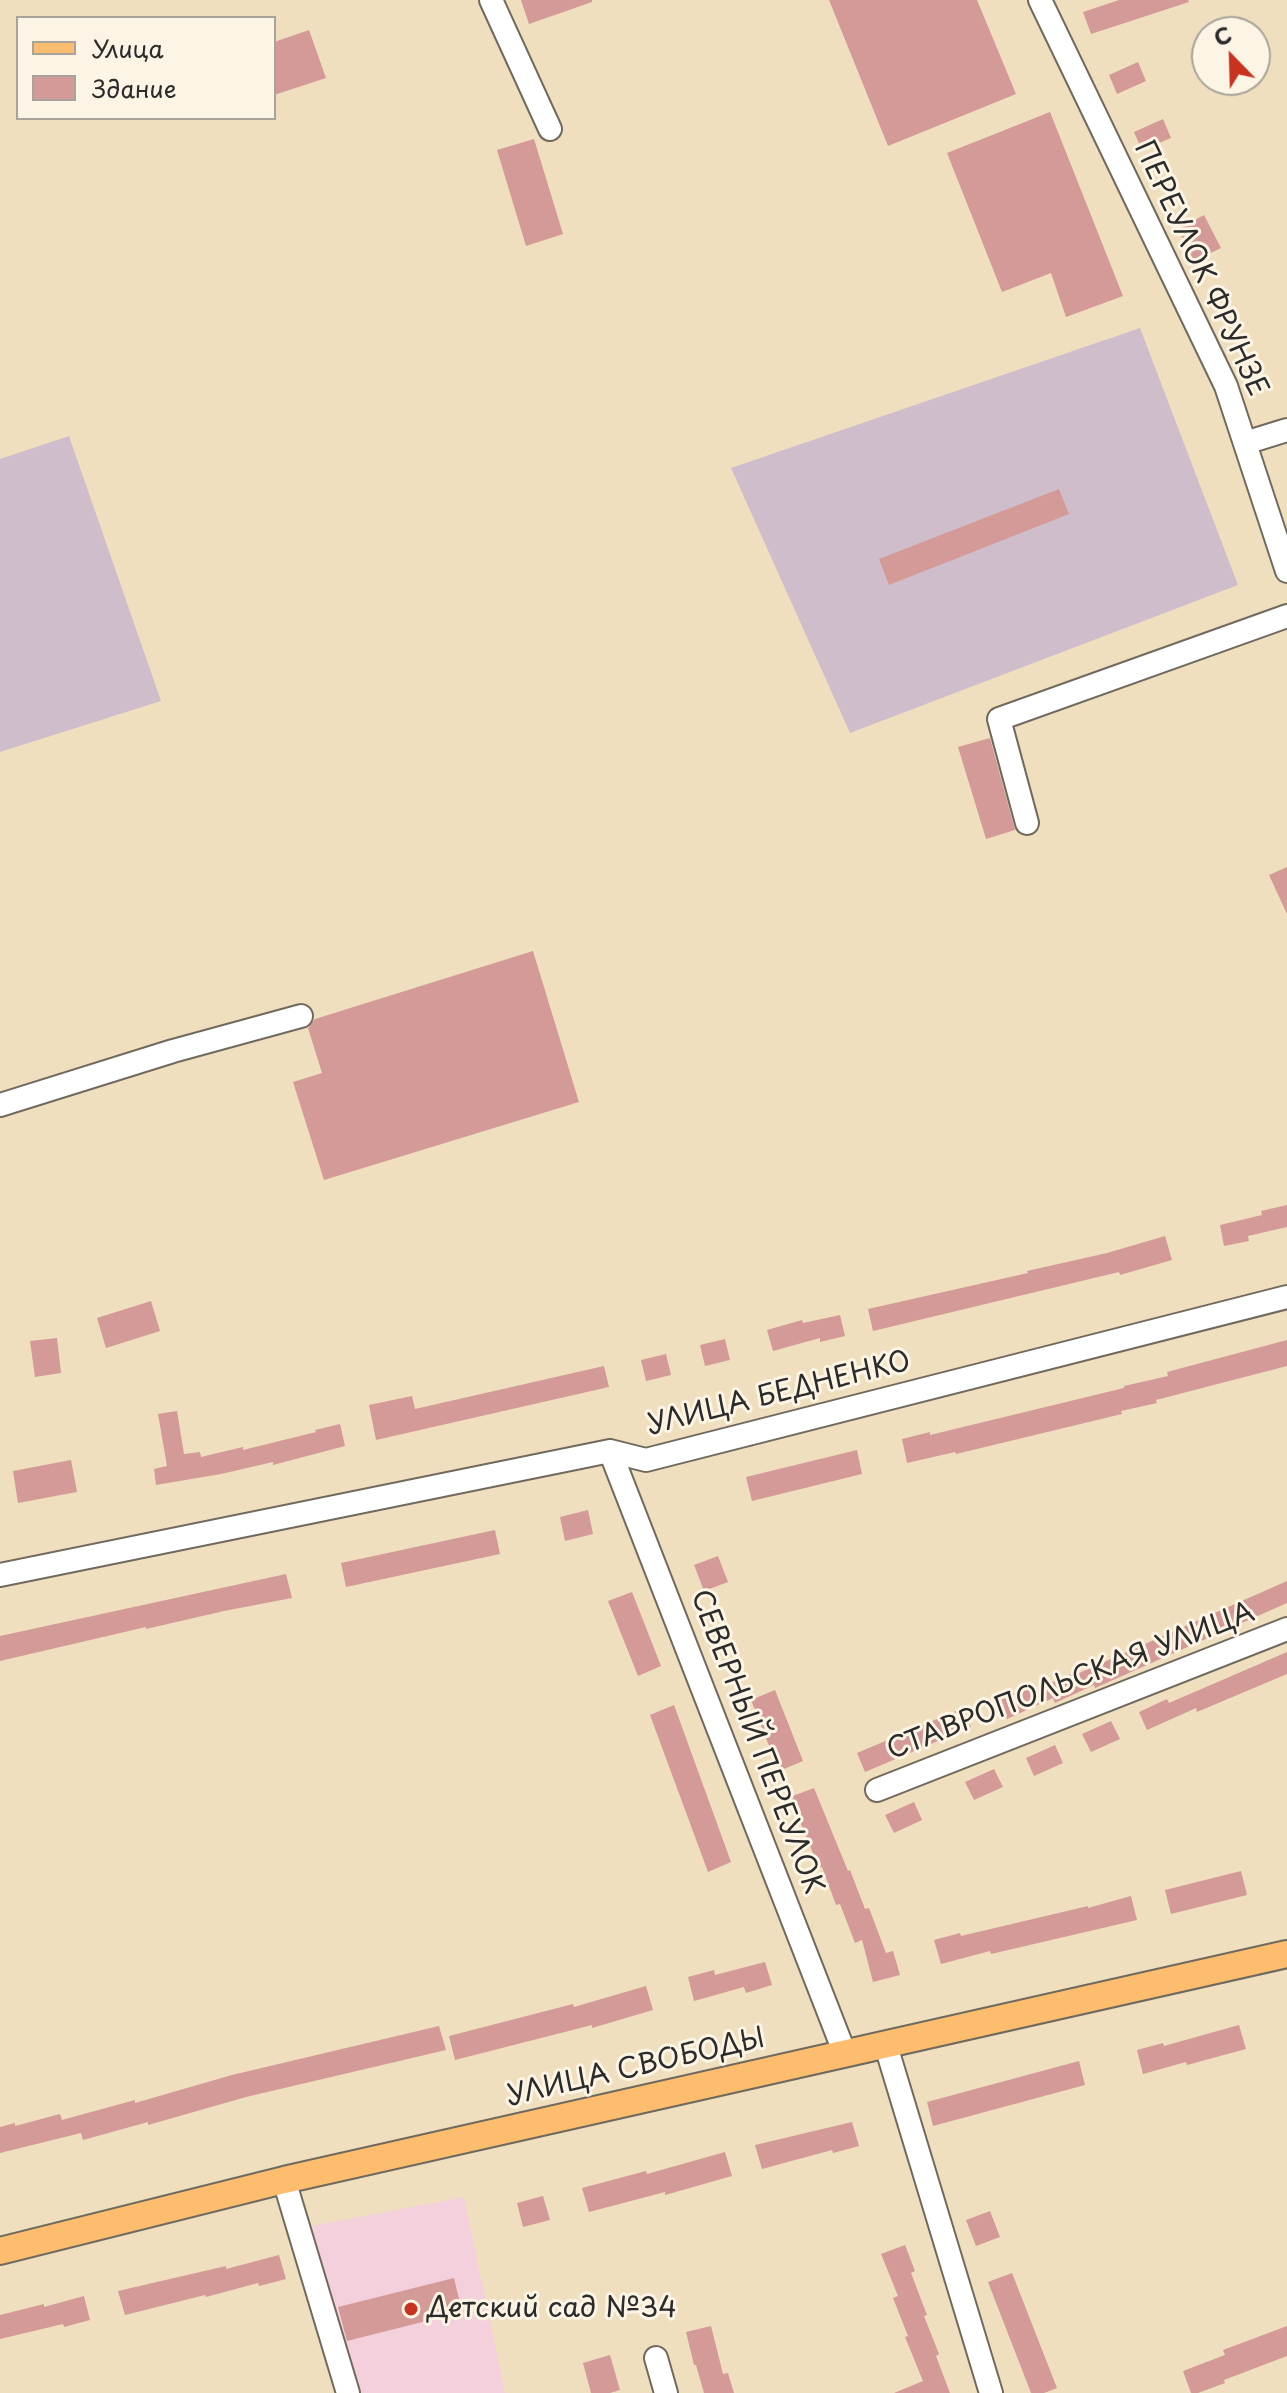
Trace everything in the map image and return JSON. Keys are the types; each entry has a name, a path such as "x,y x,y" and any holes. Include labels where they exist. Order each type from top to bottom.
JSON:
{"main road":[{"name":"УЛИЦА СВОБОДЫ","path":"0,2251 284,2180 1287,1954"}],"street":[{"path":"491,0 550,129"},
{"name":"ПЕРЕУЛОК ФРУНЗЕ","path":"1040,0 1226,386 1287,571"},
{"path":"1245,443 1287,430"},
{"path":"1027,823 999,719 1287,616"},
{"path":"0,1105 173,1051 301,1016"},
{"name":"УЛИЦА БЕДНЕНКО","path":"0,1575 610,1451 646,1460 1287,1297"},
{"name":"СЕВЕРНЫЙ ПЕРЕУЛОК","path":"610,1451 845,2054"},
{"name":"СТАВРОПОЛЬСКАЯ УЛИЦА","path":"877,1790 1287,1629"},
{"path":"886,2046 991,2393"},
{"path":"284,2180 348,2393"},
{"path":"656,2358 666,2393"}],"shaded area":[{"path":"1140,328 1238,585 850,733 731,468"},
{"path":"69,436 161,701 0,752 0,459"},
{"name":"Детский сад №34","path":"464,2197 505,2393 359,2393 311,2226"}],"building":[{"path":"521,0 592,0 592,2 529,24"},
{"path":"829,0 977,0 1016,94 888,146"},
{"path":"1119,0 1189,2 1091,34 1083,12"},
{"path":"309,30 326,78 276,94 276,41"},
{"path":"1138,62 1146,81 1117,94 1109,75"},
{"path":"1050,112 1123,296 1066,317 1051,273 1002,292 947,153"},
{"path":"1163,119 1171,138 1142,150 1134,132"},
{"path":"534,139 563,234 526,246 497,150"},
{"path":"1204,215 1221,248 1194,261 1178,229"},
{"path":"1059,489 1069,514 889,585 879,559"},
{"path":"990,738 1015,830 986,839 958,747"},
{"path":"1287,867 1287,914 1269,875"},
{"path":"533,951 579,1102 324,1180 293,1082 322,1073 308,1028 315,1019"},
{"path":"1287,1205 1287,1227 1248,1236 1249,1241 1224,1246 1220,1225 1262,1215 1261,1211"},
{"path":"1165,1236 1172,1260 1120,1275 1119,1272 873,1331 868,1309 1028,1273"},
{"path":"151,1301 160,1331 106,1348 97,1318"},
{"path":"840,1315 845,1336 820,1342 820,1338 773,1351 767,1330 802,1320 803,1323"},
{"path":"57,1338 61,1373 35,1377 30,1341"},
{"path":"725,1339 730,1360 705,1366 700,1345"},
{"path":"1287,1340 1287,1366 1156,1400 1157,1403 1121,1411 1122,1414 907,1463 902,1439 1124,1388 1168,1376 1167,1372"},
{"path":"666,1354 671,1375 646,1381 641,1360"},
{"path":"604,1366 609,1387 376,1440 369,1405 412,1396 415,1409"},
{"path":"177,1411 184,1454 200,1452 201,1457 243,1447 243,1450 340,1424 345,1446 273,1465 273,1462 156,1485 154,1469 167,1466 158,1414"},
{"path":"857,1450 862,1474 752,1501 746,1477"},
{"path":"71,1460 77,1492 18,1503 13,1471"},
{"path":"588,1510 593,1534 565,1541 560,1517"},
{"path":"495,1530 500,1554 346,1587 341,1563"},
{"path":"718,1556 728,1582 704,1591 694,1565"},
{"path":"286,1574 292,1598 146,1627 0,1661 0,1636"},
{"path":"1287,1581 1287,1603 1095,1688 1094,1685 1055,1703 1053,1698 1007,1719 999,1700 1027,1687 1030,1692 1077,1674"},
{"path":"632,1592 661,1666 638,1676 608,1601"},
{"path":"1287,1652 1287,1674 1147,1730 1139,1712 1167,1699 1169,1703"},
{"path":"775,1690 803,1761 779,1771 751,1700"},
{"path":"674,1705 731,1862 708,1872 650,1715"},
{"path":"963,1708 971,1727 865,1772 857,1753"},
{"path":"1111,1721 1120,1739 1091,1752 1082,1734"},
{"path":"1055,1745 1063,1763 1034,1776 1026,1758"},
{"path":"994,1769 1003,1787 974,1800 965,1782"},
{"path":"814,1788 865,1909 869,1908 886,1953 893,1951 900,1975 873,1982 862,1940 855,1943 840,1904 836,1905 790,1797"},
{"path":"914,1802 922,1820 894,1833 885,1815"},
{"path":"1241,1871 1247,1895 1171,1914 1165,1890"},
{"path":"1131,1896 1137,1920 991,1954 990,1951 941,1964 934,1940 1088,1908"},
{"path":"765,1962 772,1985 746,1993 744,1987 694,2001 688,1977 714,1970 715,1975"},
{"path":"646,1986 653,2010 592,2028 592,2025 455,2060 449,2036 573,2004 574,2007"},
{"path":"1239,2025 1246,2049 1143,2074 1137,2050 1163,2043 1164,2046"},
{"path":"439,2026 446,2050 246,2097 148,2125 148,2122 83,2140 81,2133 0,2153 0,2127 60,2114 62,2120 232,2075"},
{"path":"1079,2061 1085,2085 933,2126 927,2102"},
{"path":"852,2122 859,2146 762,2169 755,2145"},
{"path":"725,2152 732,2176 589,2212 582,2188"},
{"path":"543,2196 550,2220 523,2227 517,2203"},
{"path":"990,2211 1000,2237 976,2246 966,2220"},
{"path":"905,2245 915,2271 911,2273 927,2315 924,2316 939,2354 936,2356 950,2393 894,2393 923,2381 905,2337 908,2336 893,2298 898,2296 881,2254"},
{"path":"279,2255 286,2279 125,2315 118,2291"},
{"path":"1012,2273 1057,2388 1044,2393 1031,2393 988,2282"},
{"path":"454,2278 462,2312 347,2341 338,2307"},
{"path":"84,2296 90,2320 0,2339 0,2315"},
{"path":"711,2326 723,2374 728,2373 734,2393 704,2393 694,2365 686,2332"},
{"path":"1287,2326 1287,2356 1224,2380 1225,2383 1191,2393 1183,2371 1225,2355 1223,2350"},
{"path":"610,2355 620,2390 591,2393 583,2363"}],"place":[{"name":"Детский сад №34","path":"411,2309"}]}
